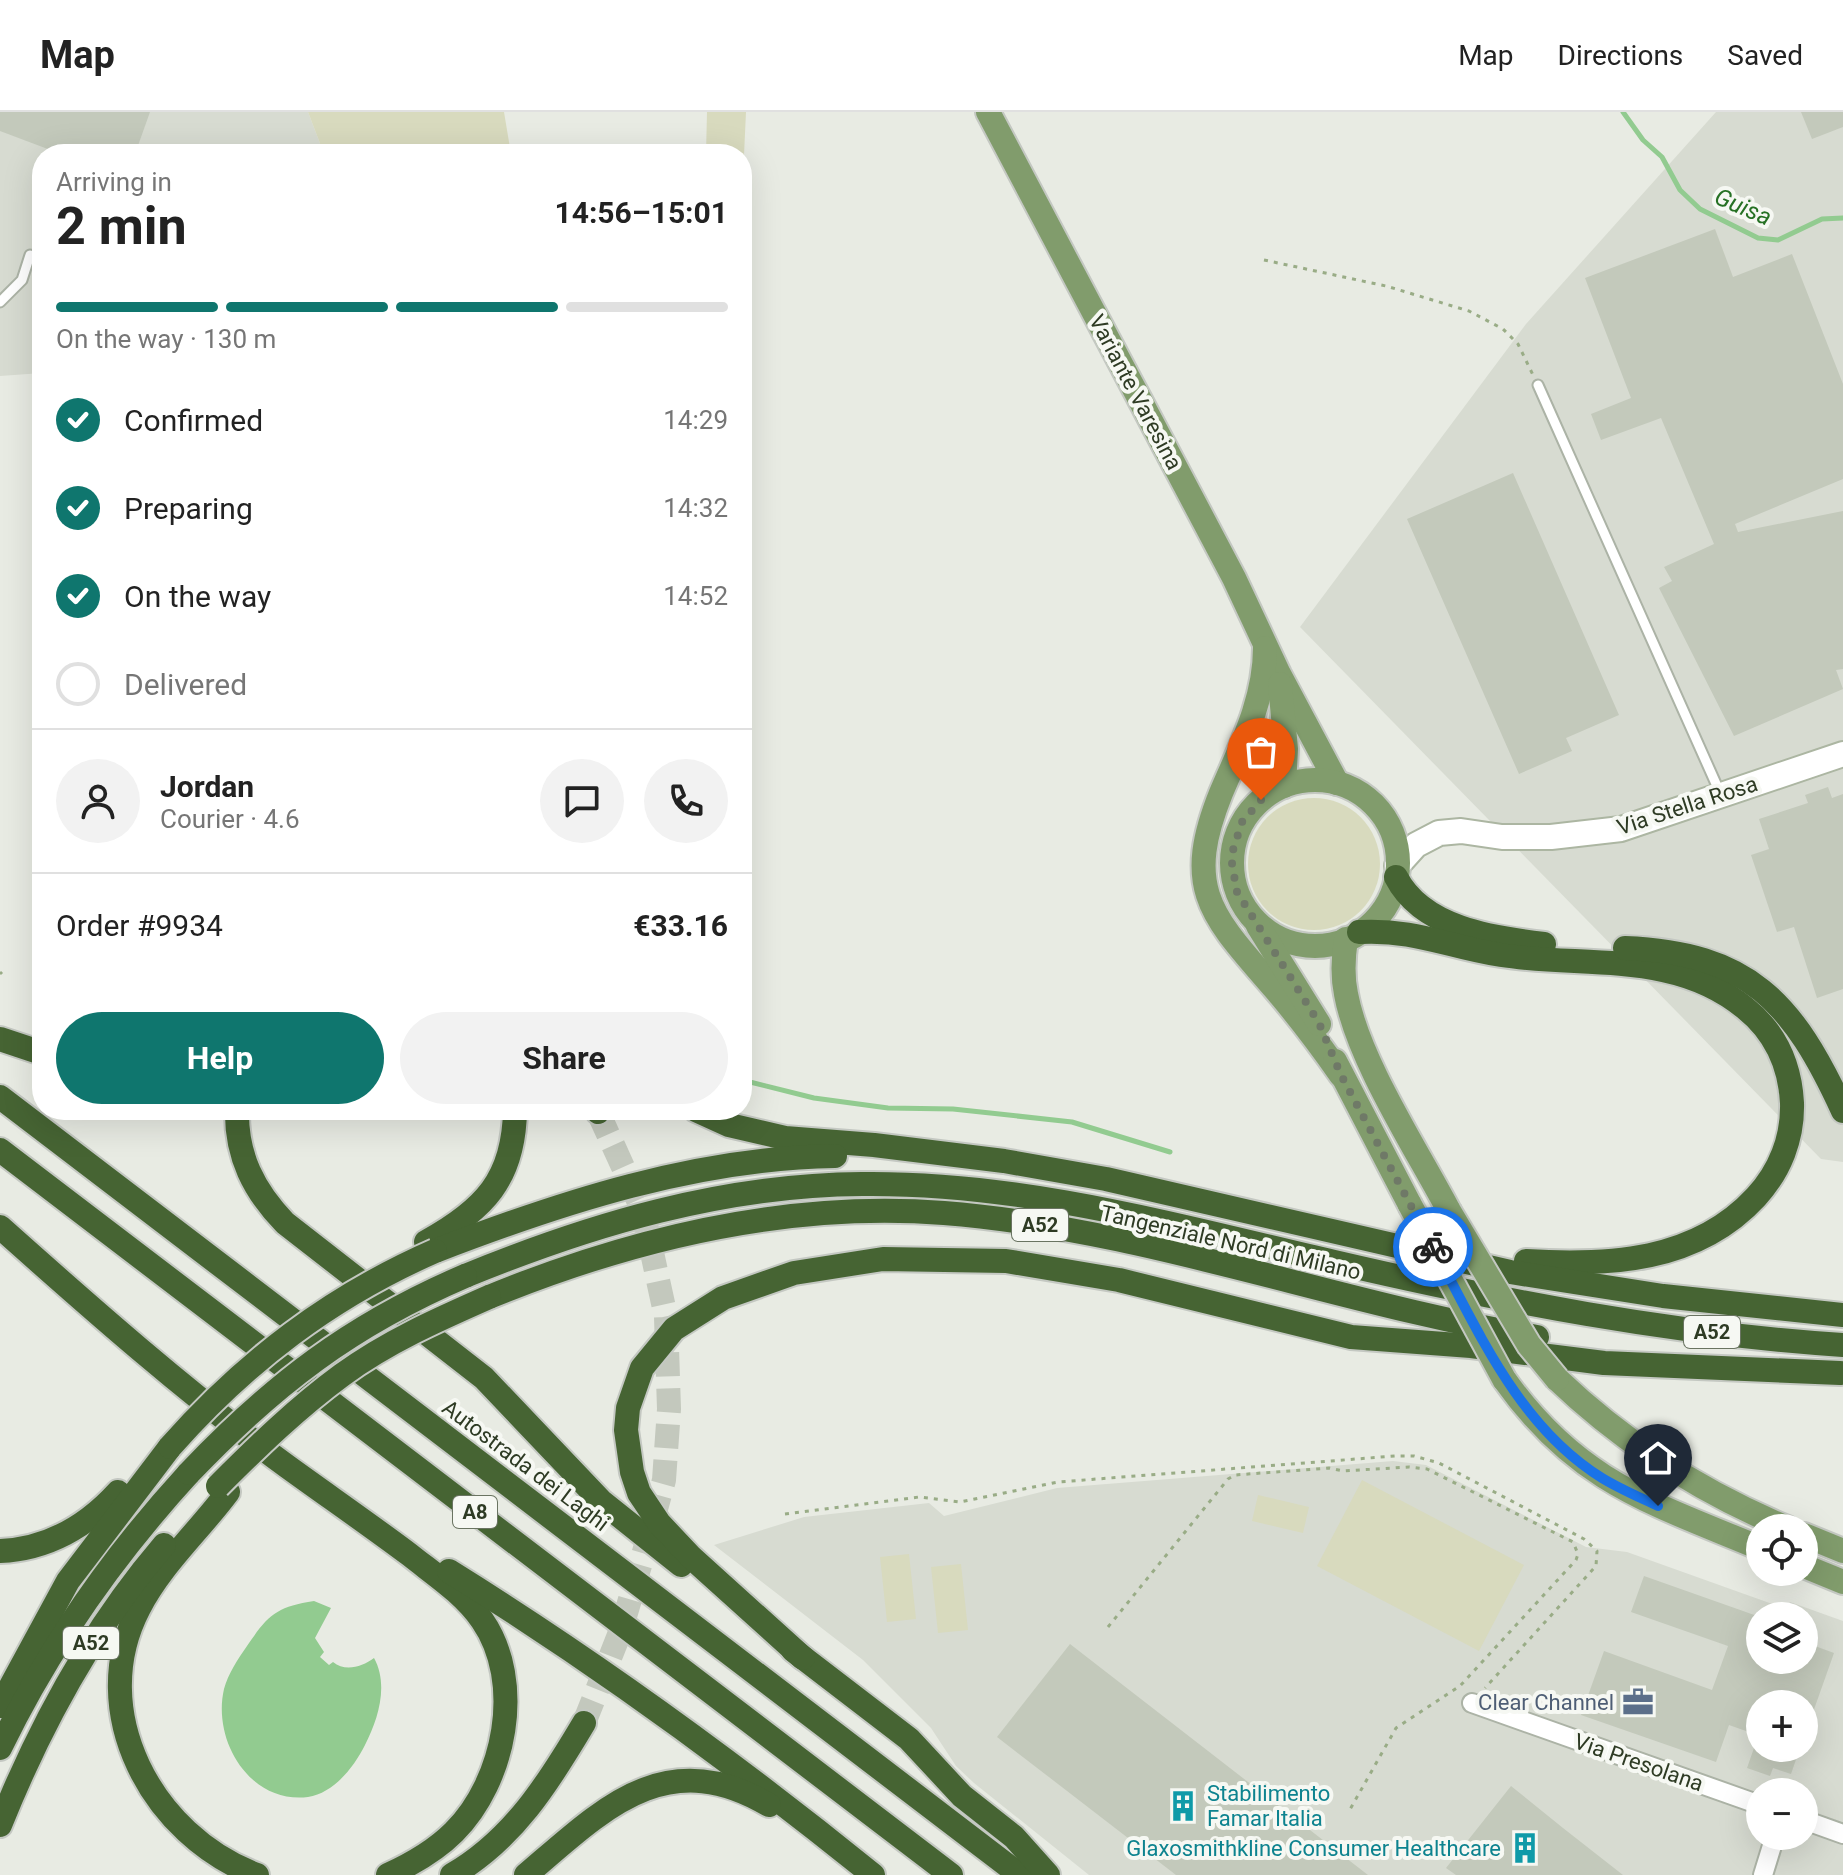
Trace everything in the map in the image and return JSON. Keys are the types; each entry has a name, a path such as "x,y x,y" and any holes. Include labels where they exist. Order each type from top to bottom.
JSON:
{"highway":[{"path":"1397,872 1408,896 1424,909 1467,929 1523,942 1687,954 1728,969 1764,991 1793,1021 1818,1059 1843,1110"},
{"path":"1322,1231 1390,1238 1467,1255 1522,1261 1605,1262 1664,1253 1712,1233 1752,1202 1779,1164 1792,1114 1786,1063 1760,1022 1734,999 1681,974 1641,965 1498,955 1393,931 1352,936"},
{"path":"0,1026 32,1034"},
{"path":"0,1039 32,1050"},
{"name":"Autostrada dei Laghi","path":"0,1097 1020,1875"},
{"path":"237,1120 238,1136 248,1173 259,1193 285,1223 484,1378 567,1468 621,1519 909,1739 962,1796 1014,1837 1048,1875"},
{"path":"0,1551 46,1543 84,1523 252,1363 322,1310 430,1247 473,1213 497,1185 509,1157 514,1120"},
{"path":"718,1120 775,1137 874,1145 1016,1163 1106,1179 1322,1231 1567,1282 1739,1306 1843,1315"},
{"name":"A8","path":"0,1150 951,1875"},
{"path":"430,1247 619,1189 737,1164 824,1156 957,1157"},
{"name":"Tangenziale Nord di Milano","path":"0,1748 24,1697 80,1605 112,1561 235,1425 315,1358 407,1301 465,1276 566,1236 624,1218 711,1198 819,1185 977,1188 1050,1198 1538,1306 1740,1336 1843,1345"},
{"name":"Tangenziale Nord di Milano","path":"0,1825 53,1707 105,1621 161,1548 223,1489 273,1430 344,1373 389,1345 489,1297 592,1258 735,1223 842,1213 941,1213 1037,1225 1104,1238 1352,1298 1532,1336 1729,1364 1842,1373"},
{"path":"0,1227 155,1363 287,1466 439,1577 468,1604 490,1635 503,1683 501,1740 495,1765 469,1815 439,1846 388,1875"},
{"path":"803,1658 691,1557 659,1523 639,1493 632,1472 626,1430 628,1408 642,1368 674,1329 723,1298 794,1273 883,1259 1006,1261 1119,1280 1351,1337 1471,1346 1604,1363 1842,1373"},
{"path":"0,1706 68,1581 166,1442"},
{"path":"223,1489 139,1607 121,1659 119,1696 121,1717 131,1752 162,1803 178,1822 214,1853 257,1875"},
{"path":"361,1519 508,1608 618,1682 766,1789 872,1875"},
{"path":"452,1875 489,1849 524,1814 548,1783 584,1723"},
{"path":"526,1875 613,1803 645,1788 690,1782 723,1785 757,1798 872,1875"}],"main road":[{"name":"Variante Varesina","path":"988,112 1337,783"},
{"path":"1265,642 1266,671 1260,699 1205,837 1204,881 1219,923 1306,1025 1341,1075"},
{"name":"Variante Varesina","path":"1279,674 1286,749 1284,786"},
{"path":"1252,917 1275,935 1289,941 1318,945 1352,936 1380,914 1397,872 1393,837 1381,813 1361,794 1337,783 1310,780 1272,792 1250,810 1242,822 1233,850 1233,878 1244,906 1319,1023 1341,1075 1410,1205 1504,1379 1526,1409 1572,1455 1601,1477 1677,1515 1746,1542"},
{"path":"1352,936 1343,977 1352,1018 1375,1072 1449,1211 1529,1345 1557,1379 1620,1435 1661,1464 1752,1514"},
{"path":"1818,1541 1843,1551"},
{"path":"1818,1572 1843,1582"}],"street":[{"name":"Via Stella Rosa","path":"1397,872 1416,845 1439,833 1461,831 1524,838 1583,835 1621,829 1843,754"},
{"name":"Via Presolana","path":"1472,1703 1746,1800"},
{"path":"1818,1825 1843,1834"},
{"path":"1763,1875 1771,1850"}],"lane":[{"path":"0,302 22,280 30,255"},
{"path":"1538,385 1722,796"}],"path":[{"path":"1264,260 1386,286 1469,311 1503,329 1518,344 1538,385"},
{"path":"785,1514 919,1497 960,1502 1058,1482 1380,1457 1426,1458 1584,1539 1597,1551 1596,1566 1472,1703"},
{"path":"1108,1627 1228,1479 1235,1475 1329,1468 1343,1471 1421,1467 1573,1542 1578,1554 1576,1560 1460,1686 1396,1728 1348,1813"}],"shaded area":[{"path":"0,112 308,112 320,144 32,144 32,374 0,376"},
{"path":"308,112 504,112 509,144 320,144"},
{"path":"707,112 746,112 745,144 706,144"},
{"path":"1716,112 1843,112 1843,1162 1821,1159 1300,627 1526,324"},
{"path":"1314,798 1339,803 1361,817 1375,839 1380,864 1375,889 1361,911 1339,925 1314,930 1289,925 1267,911 1253,889 1248,864 1253,839 1267,817 1289,803"},
{"path":"1393,1461 1426,1465 1586,1547 1627,1552 1766,1602 1746,1602 1746,1674 1818,1674 1818,1612 1843,1621 1843,1875 1089,1875 956,1766 931,1728 863,1660 714,1545 804,1517 929,1503 944,1516 1057,1488"},
{"path":"1362,1480 1524,1565 1479,1651 1317,1566"},
{"path":"1258,1495 1309,1507 1303,1533 1252,1521"},
{"path":"909,1554 916,1619 887,1622 880,1557"},
{"path":"961,1564 968,1630 938,1633 931,1567"},
{"path":"314,1601 331,1608 315,1638 324,1652 320,1657 329,1665 333,1662 348,1668 374,1658 381,1679 380,1702 365,1745 342,1778 317,1795 287,1797 253,1780 230,1748 224,1729 224,1689 237,1661 267,1620 290,1606"}],"building":[{"path":"0,112 150,112 139,144 34,144 0,131"},
{"path":"1801,112 1843,112 1843,127 1812,139"},
{"path":"1715,229 1733,277 1792,254 1843,384 1843,479 1735,524 1738,532 1843,511 1843,669 1836,670 1843,689 1734,736 1659,588 1672,581 1664,567 1714,544 1661,418 1601,440 1591,414 1631,398 1585,278"},
{"path":"1513,473 1619,715 1566,738 1572,751 1519,774 1407,519"},
{"path":"1828,787 1832,798 1843,794 1843,989 1817,998 1794,927 1777,932 1751,855 1769,849 1759,819 1808,803 1805,795"},
{"path":"1644,1576 1746,1612 1746,1674 1818,1674 1818,1647 1834,1653 1818,1698 1818,1690 1746,1690 1746,1731 1729,1725 1716,1762 1581,1715 1604,1651 1712,1690 1728,1646 1631,1612"},
{"name":"Stabilimento Famar Italia","path":"1070,1644 1368,1875 1176,1875 997,1737"},
{"path":"1749,1762 1795,1762 1791,1774 1773,1768 1770,1776 1747,1768"},
{"name":"Glaxosmithkline Consumer Healthcare","path":"1511,1786 1623,1875 1456,1875 1446,1868"}],"waterway":[{"name":"Guisa","path":"1623,112 1643,140 1662,157 1680,190 1700,209 1758,238 1778,240 1822,219 1843,218"},
{"path":"752,1082 814,1098 888,1108 953,1109 1072,1122 1170,1152"}],"tunnel":[{"path":"584,1723 621,1630 664,1480 669,1409 666,1317 643,1211 602,1120"}],"way so far":[{"path":"1261,800 1250,810 1236,835 1232,864 1237,892 1319,1023 1341,1075 1433,1247"}],"place":[{"name":"Clear Channel","path":"1638,1702"},
{"name":"Stabilimento Famar Italia","path":"1183,1806"},
{"name":"Glaxosmithkline Consumer Healthcare","path":"1525,1848"}],"route":[{"path":"1433,1247 1504,1379 1526,1409 1572,1455 1601,1477 1658,1506"}]}
